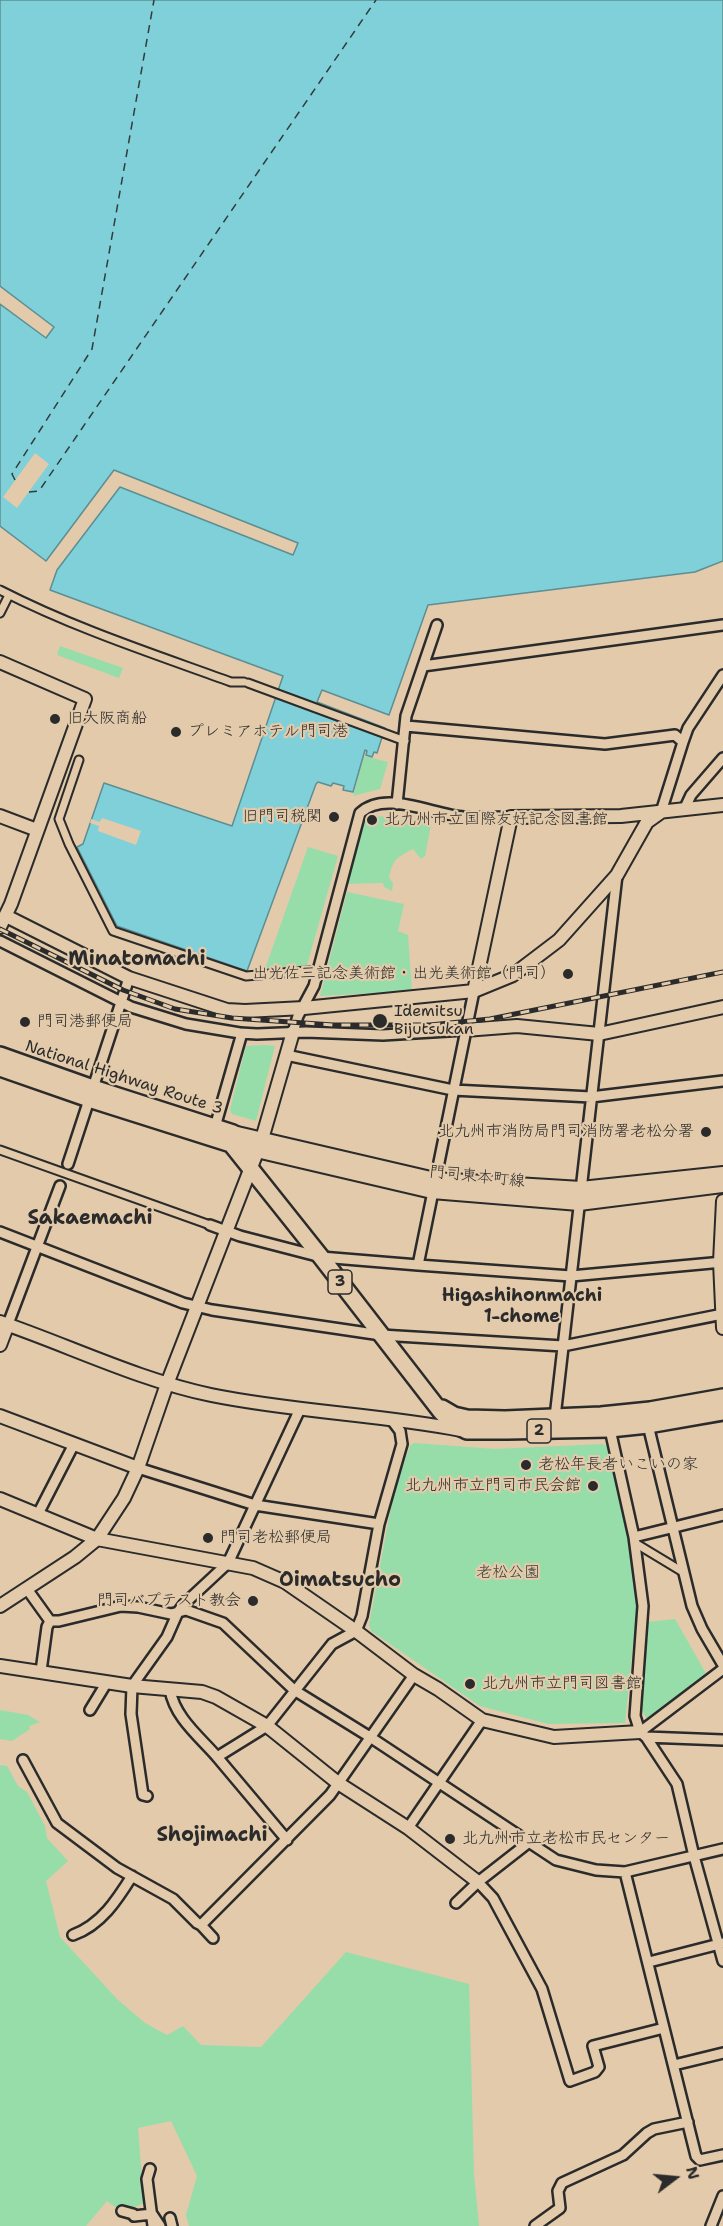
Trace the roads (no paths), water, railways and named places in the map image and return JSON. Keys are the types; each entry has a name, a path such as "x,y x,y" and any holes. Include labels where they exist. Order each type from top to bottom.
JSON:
{"highway":[{"name":"National Highway Route 3","path":"0,1056 91,1094 234,1141"},
{"name":"National Highway Route 3","path":"0,1068 215,1127 234,1141"},
{"name":"3","path":"234,1141 250,1169 447,1420 467,1425"},
{"name":"3","path":"428,1395 467,1425"},
{"name":"2","path":"467,1425 601,1415 723,1397"},
{"name":"2","path":"467,1425 610,1429 723,1412"}],"main road":[{"name":"門司東本町線","path":"234,1141 260,1145 434,1186 579,1203 723,1185"},
{"name":"門司東本町線","path":"434,1186 581,1189 723,1174"}],"street":[{"path":"0,590 53,615 142,650 231,682 246,683 405,741"},
{"path":"0,613 9,595"},
{"path":"397,804 406,716 437,625"},
{"path":"423,666 723,625"},
{"path":"0,662 85,699 0,927"},
{"path":"3,914 129,978 227,1010 304,1008 474,991 513,975 538,958 579,920 617,875 647,822 661,812 688,728 723,675"},
{"path":"406,726 605,744 675,735 683,742"},
{"path":"684,810 691,795 723,758"},
{"path":"79,760 59,819 69,844 113,930 246,976 318,970"},
{"path":"1,1604 75,1557 97,1539 124,1498 138,1468 167,1384 260,1145 298,1016 314,986 360,813 367,806 381,802 463,817 574,818 723,806"},
{"path":"0,816 37,830"},
{"path":"418,1265 465,1030 512,817"},
{"path":"555,1417 617,875"},
{"path":"0,941 131,1007 186,1024 242,1033 383,1035 518,1026 599,1034 723,1007"},
{"path":"0,1345 4,1323 38,1246 60,1186 129,978"},
{"path":"215,1127 242,1033"},
{"path":"286,1054 453,1090 591,1097 723,1081"},
{"path":"0,1150 66,1168 210,1225 321,1257 571,1276 722,1262"},
{"path":"723,1201 723,1328"},
{"path":"0,1232 183,1303 381,1335 563,1346 723,1314"},
{"path":"4,1323 167,1384 210,1395 300,1409 467,1425"},
{"path":"147,1796 143,1795 131,1714 132,1686 167,1636 178,1612 187,1600 228,1563 300,1409"},
{"path":"610,1429 619,1413"},
{"path":"601,1415 610,1429 634,1540 643,1606 635,1716 643,1735 677,1784 694,1856 721,1944 723,1961"},
{"path":"0,1416 138,1468 255,1505 379,1524"},
{"path":"217,1757 267,1726 332,1644 356,1631 362,1616 379,1524 402,1444 400,1431 392,1419"},
{"path":"414,1421 447,1420"},
{"path":"643,1735 723,1667 692,1606 648,1425"},
{"path":"38,1514 74,1444"},
{"path":"0,1498 97,1539 253,1568 285,1582 414,1675 482,1720 554,1737 643,1735 723,1740"},
{"path":"634,1540 723,1515"},
{"path":"634,1540 683,1572"},
{"path":"27,1589 50,1621"},
{"path":"50,1621 59,1621 121,1606 171,1614 186,1610 223,1623 294,1690 370,1737 556,1860 596,1870 625,1872 723,1849"},
{"path":"41,1671 47,1627 50,1621"},
{"path":"0,1666 132,1686 202,1692 216,1697 267,1726 338,1783 408,1828 478,1882 493,1898 542,1989 570,2081 595,2072 599,2067 593,2046 664,2028"},
{"path":"201,1925 330,1795 414,1675"},
{"path":"90,1710 107,1682"},
{"path":"170,1690 186,1723 287,1840"},
{"path":"408,1828 482,1720"},
{"path":"23,1760 57,1823 117,1868 173,1899 213,1938"},
{"path":"456,1903 478,1882 528,1843"},
{"path":"625,1872 696,2156 700,2160 723,2155"},
{"path":"73,1935 96,1922 118,1899 132,1876"},
{"path":"649,1962 721,1944"},
{"path":"674,2065 723,2053"},
{"path":"535,2226 560,2208 558,2191 562,2183 623,2155 654,2129 688,2122"},
{"path":"150,2169 147,2179 153,2226"},
{"path":"711,2226 723,2196"},
{"path":"122,2211 134,2216 152,2214"},
{"path":"152,2214 160,2226"}],"water":[{"path":"0,0 723,0 723,561 695,572 428,605 389,715 322,690 317,702 385,728 377,753 374,752 372,757 366,755 365,750 353,792 343,790 344,786 333,783 331,786 318,782 316,784 247,971 117,926 77,847 83,844 104,783 232,826 283,676 50,590 57,570 120,487 293,555 298,543 114,470 46,561 0,526 0,304 46,338 54,327 0,286"}],"railway":[{"path":"0,929 123,990 175,1009 232,1018 333,1025 430,1025 490,1019 723,972"}],"place":[{"name":"旧大阪商船","path":"55,719"},
{"name":"プレミアホテル門司港","path":"176,732"},
{"name":"旧門司税関","path":"334,817"},
{"name":"北九州市立国際友好記念図書館","path":"372,820"},
{"name":"出光佐三記念美術館・出光美術館（門司）","path":"568,974"},
{"name":"Idemitsu Bijutsukan","path":"380,1021"},
{"name":"門司港郵便局","path":"25,1022"},
{"name":"北九州市消防局門司消防署老松分署","path":"706,1132"},
{"name":"老松年長者いこいの家","path":"526,1465"},
{"name":"北九州市立門司市民会館","path":"593,1486"},
{"name":"門司老松郵便局","path":"208,1538"},
{"name":"門司バプテスト教会","path":"253,1601"},
{"name":"北九州市立門司図書館","path":"470,1684"},
{"name":"北九州市立老松市民センター","path":"450,1839"}],"district":[{"name":"Minatomachi","path":"137,960"},
{"name":"Sakaemachi","path":"90,1219"},
{"name":"Higashihonmachi 1-chome","path":"522,1306"},
{"name":"Oimatsucho","path":"340,1581"},
{"name":"Shojimachi","path":"212,1836"}],"park label":[{"name":"老松公園","path":"508,1573"}]}
